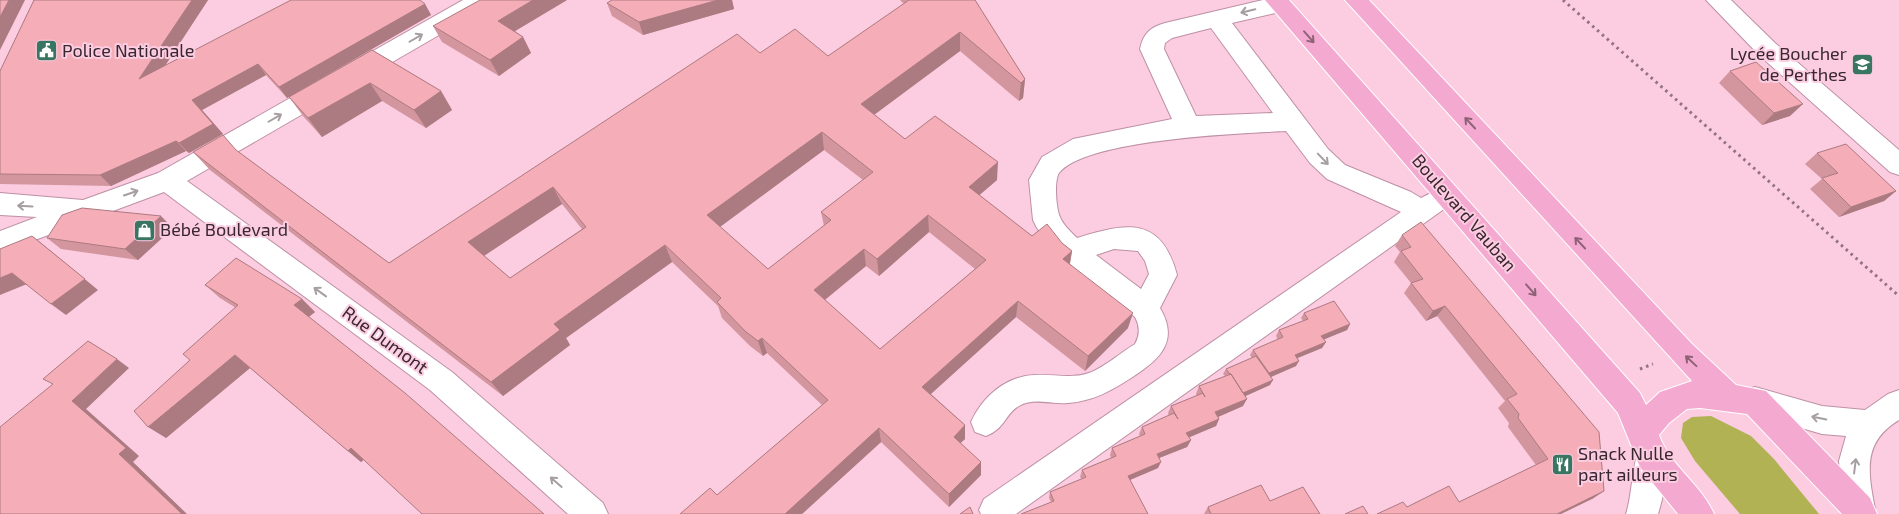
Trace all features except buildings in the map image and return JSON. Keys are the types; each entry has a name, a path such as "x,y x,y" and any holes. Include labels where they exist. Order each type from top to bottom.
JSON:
{"main road":[{"path":"1356,0 1682,353 1740,398 1860,511"},
{"name":"Boulevard Vauban","path":"1278,2 1629,403 1647,445 1698,514"},
{"path":"1647,445 1658,413 1672,402 1684,396 1700,394 1740,398"}],"street":[{"path":"0,242 167,180 481,0"},
{"path":"1717,0 1767,49 1899,165"},
{"path":"1188,126 1152,49 1154,39 1165,31 1278,2"},
{"path":"1216,19 1319,156 1336,172 1402,199 1422,212"},
{"path":"986,422 1009,395 1034,388 1067,390 1095,385 1145,353 1153,340 1153,322 1145,308 1070,251 1046,220 1042,180 1051,164 1082,146 1188,126 1293,121"},
{"name":"Rue Dumont","path":"167,180 441,380 592,514"},
{"path":"995,510 1447,194"},
{"path":"0,204 86,209"},
{"path":"1070,251 1114,238 1145,241 1158,256 1163,275 1145,308"},
{"path":"1740,398 1822,420 1868,424"},
{"path":"1860,511 1853,479 1857,446 1868,424 1899,404"},
{"path":"1642,514 1647,497 1647,445"}],"path":[{"path":"1563,0 1899,296"},
{"path":"1614,385 1641,368 1682,353"}],"shaded area":[{"path":"1711,416 1751,436 1774,459 1819,514 1740,514 1695,461 1681,438 1683,423 1692,417"}],"place":[{"name":"Police Nationale","path":"46,51"},
{"name":"Lycée Boucher de Perthes","path":"1863,64"},
{"name":"Bébé Boulevard","path":"144,230"},
{"name":"Snack Nulle part ailleurs","path":"1562,464"}]}
